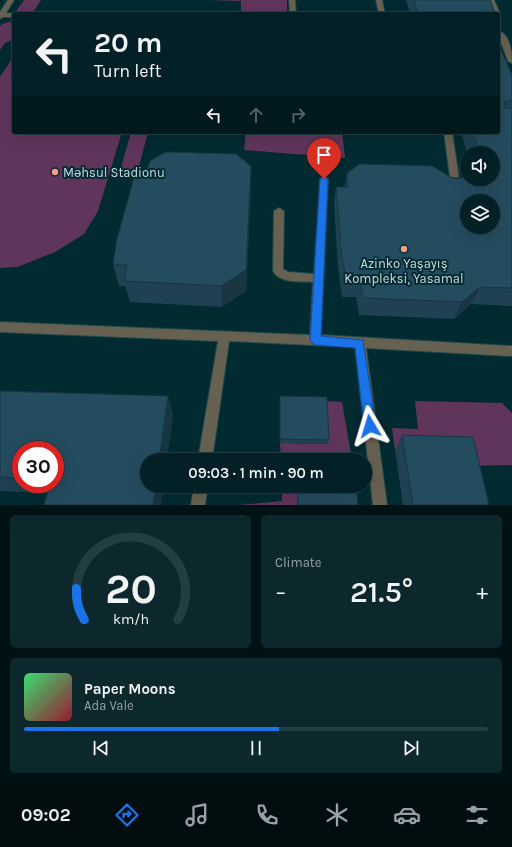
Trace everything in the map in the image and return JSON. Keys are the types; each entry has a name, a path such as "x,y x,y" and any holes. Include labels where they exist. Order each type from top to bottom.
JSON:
{"street":[{"path":"1,16 11,0"},
{"path":"292,0 293,12"},
{"path":"379,0 382,12"},
{"path":"491,0 496,12"},
{"path":"1,16 12,15"},
{"path":"500,34 512,34"},
{"path":"500,36 512,61"},
{"path":"433,180 448,181 455,178 448,134"},
{"path":"315,340 324,179"},
{"path":"279,211 278,271 286,276 319,278"},
{"path":"0,327 315,340 512,351"},
{"path":"206,453 224,336"},
{"path":"360,343 380,505"},
{"path":"198,505 200,493"}],"shaded area":[{"path":"24,0 41,0 34,11 16,11"},
{"path":"207,0 287,0 287,12 241,12 241,1"},
{"path":"12,22 12,40 5,43 0,50 0,26 2,24"},
{"name":"Məhsul Stadionu","path":"12,59 12,134 121,134 98,211 84,234 55,252 17,267 0,268 0,77"},
{"path":"130,134 147,134 138,170 120,171"},
{"path":"246,134 342,134 345,158 244,150"},
{"path":"326,401 342,402 351,453 281,453 280,443 328,444"},
{"path":"415,401 502,403 512,413 512,465 465,466 462,451 395,450 392,428 418,429"},
{"path":"282,493 297,493 297,505 240,505 282,501"}],"building":[{"path":"414,0 490,0 495,12 484,12 417,12"},
{"path":"500,48 512,75 512,101 505,101 504,108 512,108 512,288 480,287 462,302 363,298 360,280 346,280 341,249 336,187 348,187 347,173 360,164 432,166 452,178 460,178 460,186 500,186 500,146 478,146 474,134 500,134"},
{"path":"166,152 236,154 251,166 246,270 221,286 124,281 127,265 113,264 117,239 135,174 146,174 150,161"},
{"path":"0,391 168,396 160,453 140,453 140,493 155,493 153,505 44,505 47,493 64,493 64,441 12,441 12,478 0,477"},
{"path":"280,396 327,397 329,440 280,439"},
{"path":"402,435 473,437 489,505 413,505"},
{"path":"297,493 357,493 358,505 298,505"}],"place":[{"name":"Məhsul Stadionu","path":"55,172"},
{"name":"Azinko Yaşayış Kompleksi, Yasamal","path":"404,249"}],"route":[{"path":"324,179 315,340 360,343 370,426"}]}
